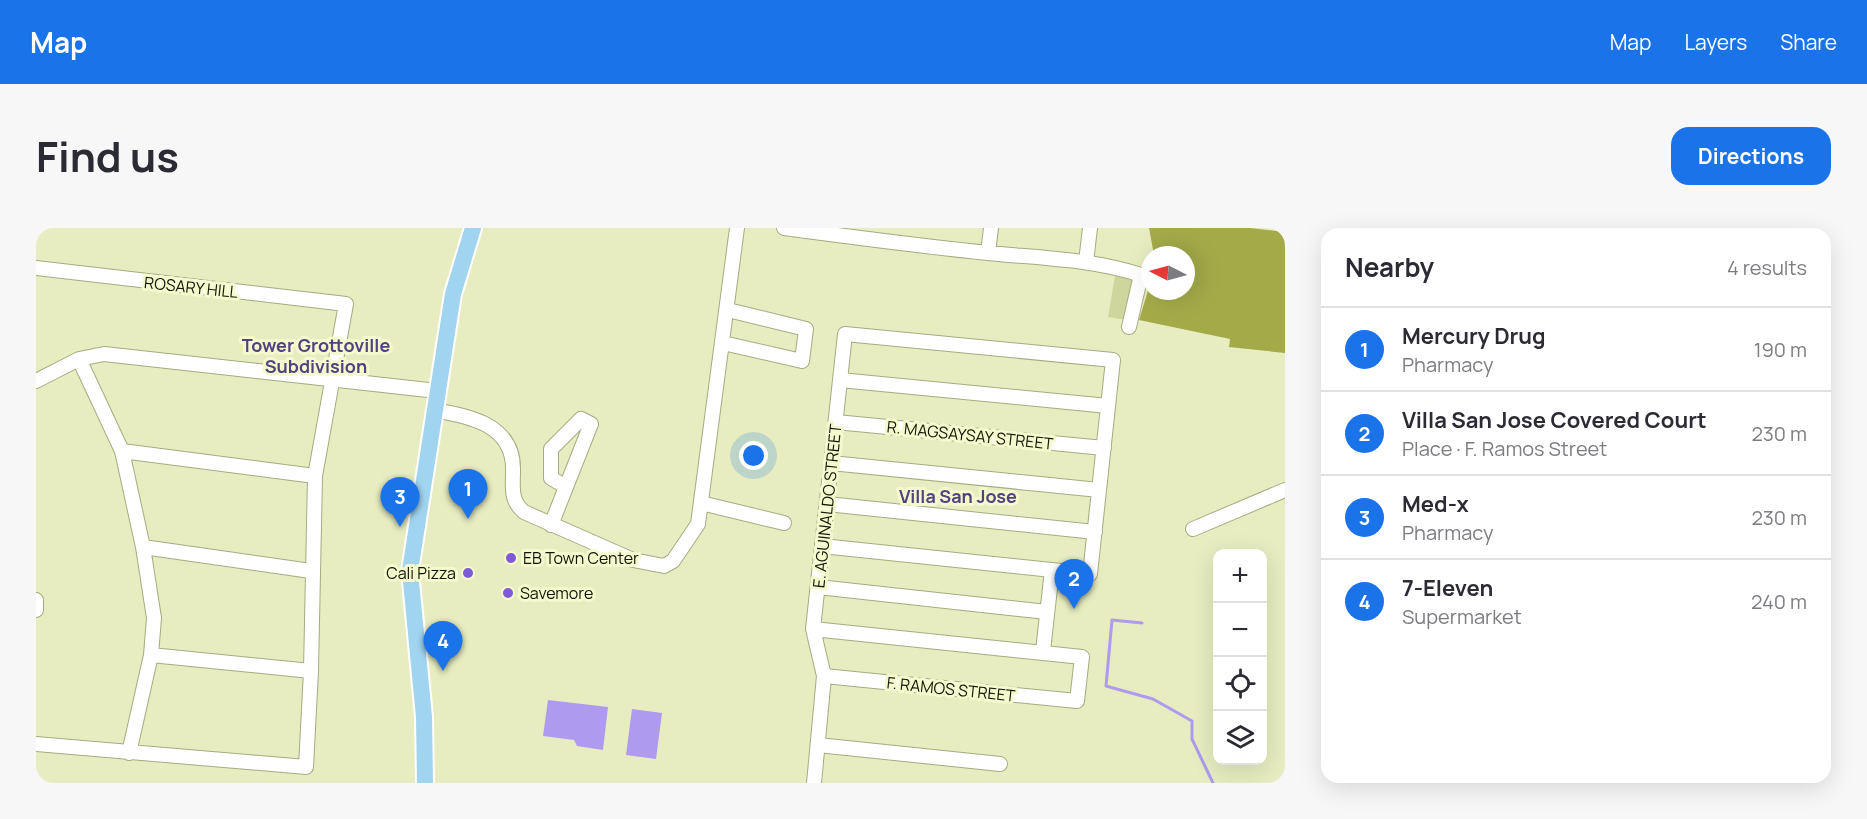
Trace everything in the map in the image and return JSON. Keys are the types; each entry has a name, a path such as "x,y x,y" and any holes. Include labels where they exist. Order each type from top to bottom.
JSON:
{"main road":[{"path":"425,783 424,717 411,571 434,410 457,277 473,228"}],"street":[{"path":"434,410 485,422 503,436 512,455 512,496 516,506 550,525 633,560 664,566 673,561 698,524 737,228"},
{"path":"784,228 889,235 988,253 1086,262 1141,275 1129,327"},
{"path":"988,253 991,228"},
{"path":"1086,262 1090,228"},
{"name":"ROSARY HILL","path":"36,268 346,304 332,379"},
{"path":"723,343 802,361 806,330 728,310"},
{"name":"E. AGUINALDO STREET","path":"814,783 824,676 813,629 845,334 1113,360 1108,406"},
{"path":"38,375 79,359 104,354 437,391"},
{"path":"79,359 122,451 143,547 154,618 151,655 129,753"},
{"path":"36,744 306,768 311,671 311,571 315,476 332,379"},
{"path":"822,546 1090,574 1095,532 1108,406 840,380"},
{"name":"R. MAGSAYSAY STREET","path":"836,422 1104,448"},
{"path":"122,451 315,476"},
{"path":"831,463 1099,490"},
{"path":"550,525 566,487"},
{"path":"1193,529 1285,490"},
{"path":"701,503 784,523"},
{"path":"827,504 1095,532"},
{"path":"143,547 311,571"},
{"path":"813,629 1043,651 1052,570"},
{"path":"818,587 1047,612"},
{"path":"36,600 36,610"},
{"name":"F. RAMOS STREET","path":"824,676 1077,701 1082,657 1043,651"},
{"path":"151,655 311,671"},
{"path":"818,745 1000,764"}],"green space":[{"path":"1149,228 1250,228 1285,232 1285,353 1229,347 1230,339 1139,320 1145,300 1195,300 1195,246 1152,246"},
{"path":"1115,276 1133,279 1127,320 1108,317"}],"shaded area":[{"path":"548,700 608,707 603,750 577,746 574,740 543,736"},
{"path":"632,709 662,713 656,759 626,755"}],"waterway":[{"path":"1142,623 1112,620 1106,686 1153,699 1192,721 1192,739 1213,783"}],"place":[{"name":"Mercury Drug","path":"468,519"},
{"name":"Med-x","path":"400,527"},
{"name":"EB Town Center","path":"511,558"},
{"name":"Cali Pizza","path":"468,573"},
{"name":"Savemore","path":"508,593"},
{"name":"Villa San Jose Covered Court","path":"1074,609"},
{"name":"7-Eleven","path":"443,671"}],"district":[{"name":"Tower Grottoville Subdivision","path":"316,355"},
{"name":"Villa San Jose","path":"958,496"}]}
